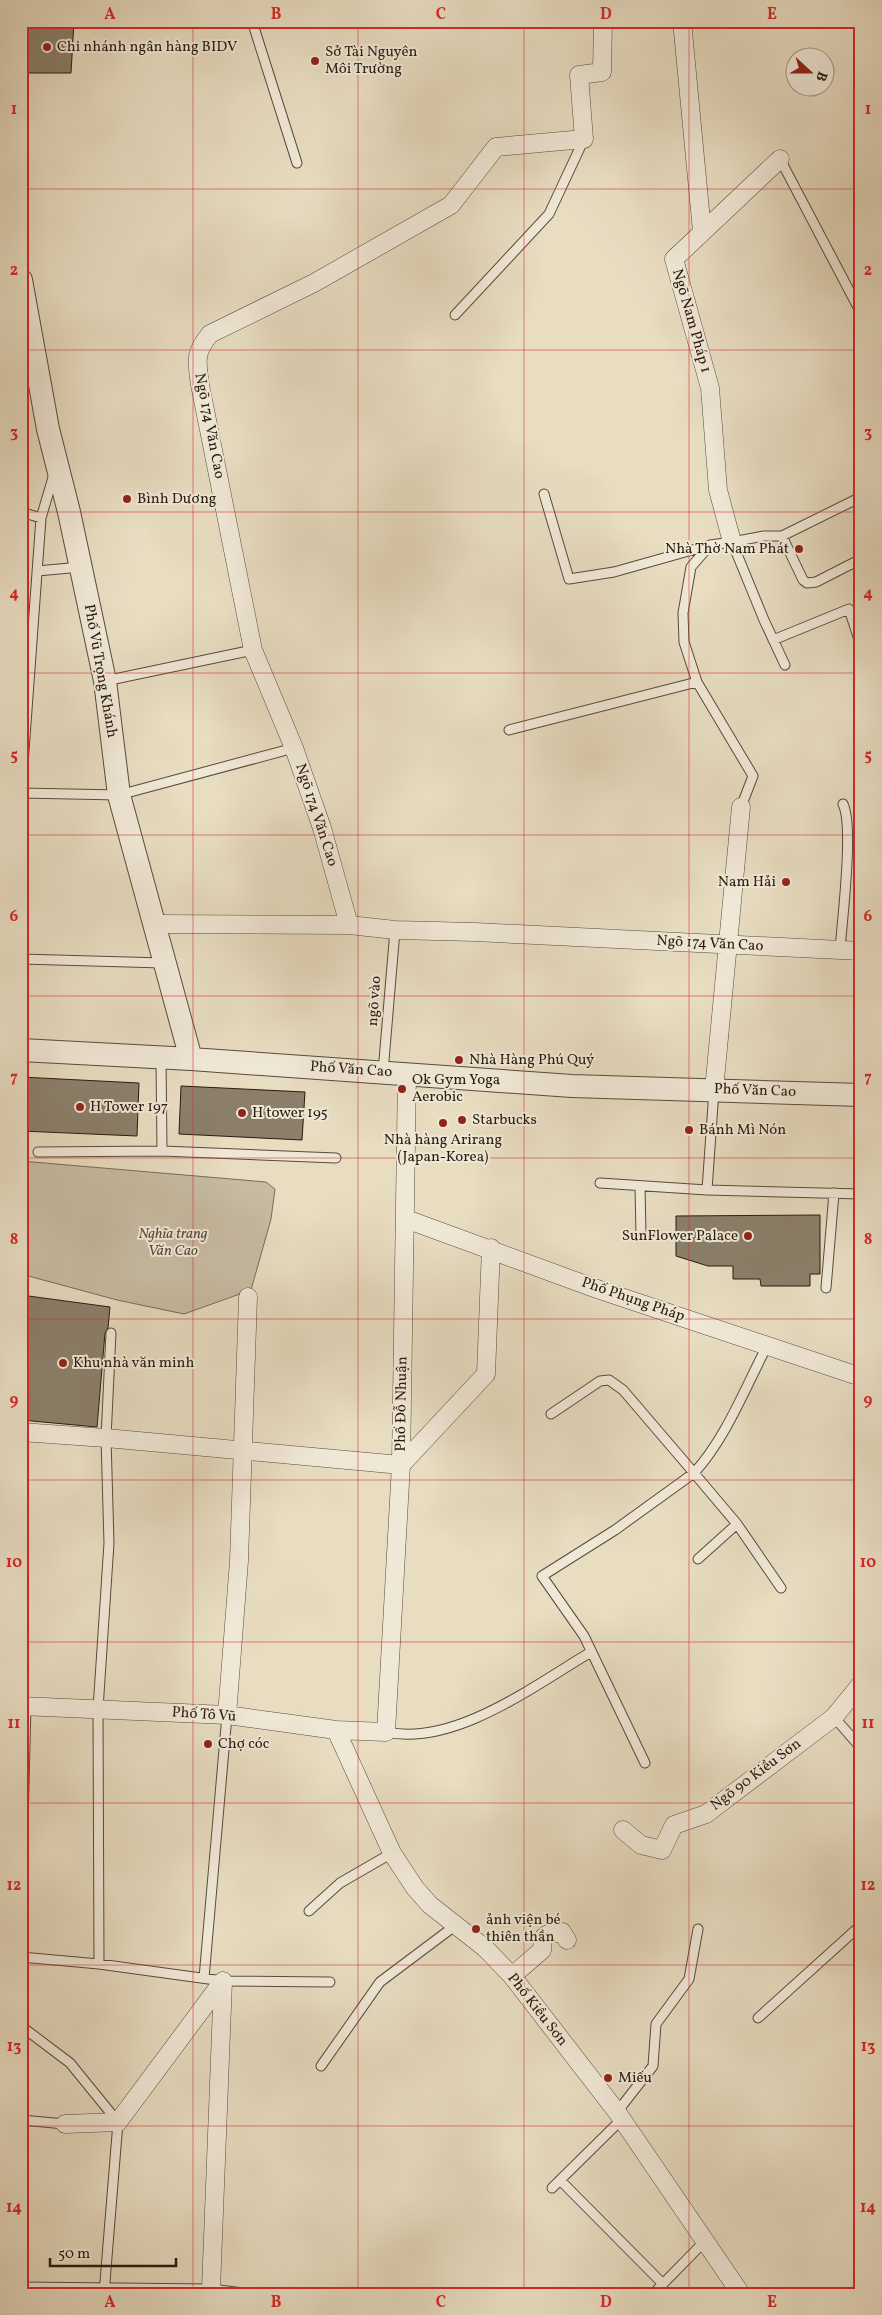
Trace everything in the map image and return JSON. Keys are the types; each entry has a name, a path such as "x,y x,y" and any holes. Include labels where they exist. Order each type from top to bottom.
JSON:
{"street":[{"path":"584,139 579,75 602,72 603,21"},
{"path":"682,21 702,231"},
{"name":"Ngõ 174 Văn Cao","path":"349,925 322,828 294,748 253,650 200,386 198,367 199,347 210,334 314,283 451,206 496,147 584,139"},
{"path":"702,231 780,159"},
{"name":"Ngõ Nam Pháp 1","path":"702,231 674,259 710,388 718,490 732,542"},
{"name":"Phố Vũ Trọng Khánh","path":"21,280 48,429 81,567 105,681 119,796 191,1059"},
{"path":"714,1090 741,806"},
{"name":"Ngõ 174 Văn Cao","path":"155,924 349,925 394,930 475,932 861,951"},
{"name":"Phố Văn Cao","path":"21,1050 191,1059 572,1086 861,1095"},
{"name":"Phố Đỗ Nhuận","path":"386,1732 401,1464 406,1219 404,1158 407,1074"},
{"name":"Phố Phụng Pháp","path":"406,1219 491,1248 597,1289 861,1377"},
{"path":"21,1432 401,1464 486,1374 491,1248"},
{"path":"228,1716 244,1450 248,1297"},
{"name":"Ngõ 90 Kiều Sơn","path":"623,1830 641,1846 662,1850 674,1825 706,1814 834,1717 861,1684"},
{"name":"Phố Tô Vũ","path":"24,1706 228,1716 336,1730 386,1732"},
{"name":"Phố Kiều Sơn","path":"336,1730 392,1853 425,1899 485,1948 512,1976 619,2116 741,2294"},
{"path":"512,1976 542,1950 543,1938 548,1934 562,1932 566,1940"},
{"path":"65,2124 118,2122 223,1981"},
{"path":"211,2290 223,1981"}],"lane":[{"path":"252,21 297,163"},
{"path":"456,315 549,214 584,139"},
{"path":"780,159 861,313"},
{"path":"57,464 41,518 24,705 21,792 119,796 294,748"},
{"path":"544,494 570,578 614,572 710,545 764,536 782,536 861,497"},
{"path":"21,512 41,518"},
{"path":"782,536 803,580 808,583 816,582 861,559"},
{"path":"732,542 785,666"},
{"path":"710,545 690,567 683,614 684,642 697,682 753,776 741,806"},
{"path":"37,571 81,567"},
{"path":"773,640 849,609 861,646"},
{"path":"105,681 253,650"},
{"path":"509,730 697,682"},
{"path":"21,800 21,978"},
{"path":"840,950 847,838 846,811 843,804"},
{"name":"ngõ vào","path":"383,1073 394,930"},
{"path":"22,959 166,963"},
{"path":"161,1058 162,1151"},
{"path":"707,1190 714,1090"},
{"path":"38,1152 162,1151 336,1158"},
{"path":"600,1183 707,1190 861,1194"},
{"path":"640,1186 640,1235"},
{"path":"826,1288 834,1192"},
{"path":"99,1964 98,1709 110,1543 106,1438 111,1333"},
{"path":"645,1763 584,1636 542,1576 614,1530 694,1473 707,1458 767,1346"},
{"path":"552,1414 600,1381 609,1380 623,1390 737,1524 781,1588"},
{"path":"698,1558 737,1524"},
{"path":"386,1732 414,1735 457,1725 502,1704 591,1652"},
{"path":"21,1904 24,1706"},
{"path":"204,1978 228,1716"},
{"path":"834,1717 861,1748"},
{"path":"309,1911 340,1883 392,1853"},
{"path":"321,2066 380,1982 456,1925"},
{"path":"758,2018 861,1925"},
{"path":"552,2188 619,2116 653,2066 656,2024 689,1979 698,1929"},
{"path":"21,1957 99,1964 223,1981 330,1982"},
{"path":"21,2026 70,2063 118,2122 105,2291"},
{"path":"21,2120 65,2124"},
{"path":"560,2180 663,2284"},
{"path":"653,2294 705,2241"},
{"path":"21,2287 105,2291 211,2290 252,2294"}],"green space":[{"name":"Nghĩa trang Văn Cao","path":"21,1161 266,1182 275,1189 271,1219 251,1290 184,1314 117,1300 21,1274"}],"building":[{"name":"Chi nhánh ngân hàng BIDV","path":"21,21 74,21 71,73 21,73"},
{"name":"H Tower 197","path":"21,1077 139,1083 137,1136 21,1131"},
{"name":"H tower 195","path":"181,1086 305,1092 302,1140 179,1134"},
{"name":"SunFlower Palace","path":"820,1215 820,1274 810,1274 810,1286 761,1286 760,1279 733,1279 733,1266 708,1266 676,1256 676,1216"},
{"name":"Khu nhà văn minh","path":"21,1295 110,1307 108,1328 105,1333 97,1427 21,1420"}],"place":[{"name":"Chi nhánh ngân hàng BIDV","path":"47,47"},
{"name":"Sở Tài Nguyên Môi Trường","path":"315,61"},
{"name":"Bình Dương","path":"127,499"},
{"name":"Nhà Thờ Nam Phát","path":"799,549"},
{"name":"Nam Hải","path":"786,882"},
{"name":"Nhà Hàng Phú Quý","path":"459,1060"},
{"name":"Ok Gym Yoga Aerobic","path":"402,1089"},
{"name":"H Tower 197","path":"80,1107"},
{"name":"H tower 195","path":"242,1113"},
{"name":"Starbucks","path":"462,1120"},
{"name":"Nhà hàng Arirang (Japan-Korea)","path":"443,1123"},
{"name":"Bánh Mì Nón","path":"689,1130"},
{"name":"SunFlower Palace","path":"748,1236"},
{"name":"Khu nhà văn minh","path":"63,1363"},
{"name":"Chợ cóc","path":"208,1744"},
{"name":"ảnh viện bé thiên thần","path":"476,1929"},
{"name":"Miếu","path":"608,2078"}]}
